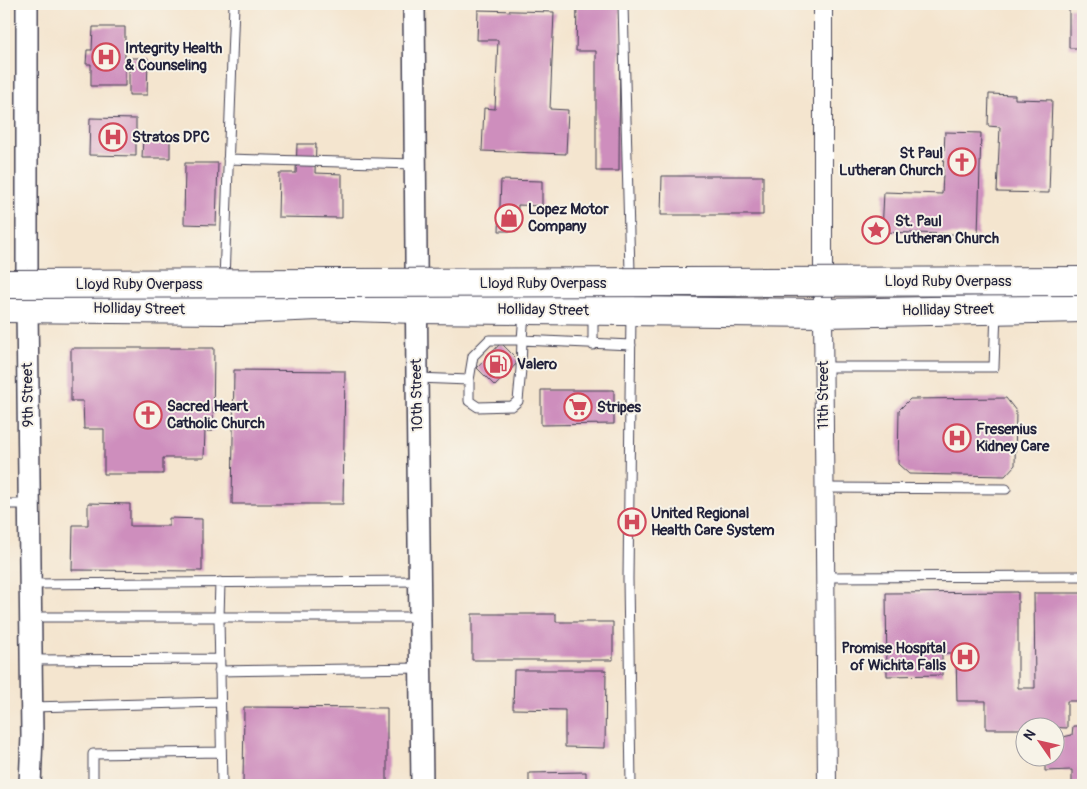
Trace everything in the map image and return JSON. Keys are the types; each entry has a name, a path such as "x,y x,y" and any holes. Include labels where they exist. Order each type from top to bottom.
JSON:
{"main road":[{"name":"Lloyd Ruby Overpass","path":"4,284 1083,281"},
{"name":"Holliday Street","path":"16,307 223,301 416,309 823,313 1083,308"}],"street":[{"name":"9th Street","path":"27,4 16,307 29,504 32,706 30,785"},
{"name":"10th Street","path":"414,4 416,378 422,785"},
{"name":"11th Street","path":"823,4 823,367 827,785"}],"lane":[{"path":"223,301 234,4"},
{"path":"623,4 631,311 628,579 631,785"},
{"path":"228,159 415,164"},
{"path":"823,367 994,367 996,309"},
{"path":"524,310 522,340 521,369 518,401 512,406 478,407 469,401 469,380 473,356 489,340 522,340 593,345 631,345"},
{"path":"593,311 593,345"},
{"path":"416,378 469,380"},
{"path":"824,488 1006,489"},
{"path":"4,504 29,504"},
{"path":"825,577 1083,576"},
{"path":"30,584 420,581"},
{"path":"220,582 219,671 222,785"},
{"path":"31,616 420,617"},
{"path":"31,660 220,660"},
{"path":"219,671 421,668"},
{"path":"32,706 220,702"},
{"path":"93,785 93,754 221,752"}],"building":[{"path":"577,6 620,6 619,171 596,171 596,51 576,51"},
{"path":"1069,8 1083,8 1083,48 1069,48"},
{"path":"478,10 554,12 550,109 568,110 566,154 482,151 484,108 495,109 498,40 477,40"},
{"name":"Integrity Health & Counseling","path":"93,27 125,27 125,86 91,86 91,64 86,64 87,50 92,50"},
{"path":"129,58 148,58 147,95 129,95"},
{"path":"989,94 1015,95 1015,99 1052,100 1049,193 997,192 1000,127 988,126"},
{"name":"Stratos DPC","path":"90,118 136,119 136,156 89,155"},
{"name":"St Paul Lutheran Church","path":"945,132 981,133 978,235 882,232 884,192 942,194"},
{"path":"143,136 170,137 170,158 142,158"},
{"path":"297,144 316,144 315,173 342,174 342,218 278,217 279,173 296,173"},
{"path":"185,163 218,163 216,225 184,224"},
{"path":"662,176 763,176 763,215 661,215"},
{"name":"Lopez Motor Company","path":"501,180 542,181 542,206 518,205 517,231 499,231"},
{"name":"Valero","path":"501,343 519,361 495,386 477,368"},
{"name":"Sacred Heart Catholic Church","path":"71,348 214,348 213,431 205,431 204,458 163,458 163,474 104,474 104,429 84,429 83,401 71,401"},
{"path":"234,370 345,371 343,504 232,504"},
{"name":"Stripes","path":"541,390 614,390 614,424 541,425"},
{"name":"Fresenius Kidney Care","path":"1006,398 1016,411 1015,465 1005,476 909,474 898,464 899,410 910,399"},
{"path":"88,503 130,504 130,526 169,526 169,518 202,519 202,571 72,570 73,525 88,525"},
{"path":"1018,592 1018,688 1035,688 1034,593 1083,593 1083,701 1067,701 1067,728 1064,728 1064,716 1014,716 1014,729 986,729 986,701 957,701 956,653 942,653 942,675 887,676 886,593"},
{"path":"472,614 556,614 556,622 613,622 613,660 472,660"},
{"path":"514,670 606,670 605,748 565,747 565,710 513,709"},
{"path":"244,707 387,708 387,785 243,785"},
{"path":"1073,726 1083,726 1083,781 1072,783 1072,770 1045,771 1045,766 1064,766 1064,737 1072,735"},
{"path":"586,772 586,785 529,785 529,773"}],"place":[{"name":"Integrity Health & Counseling","path":"106,57"},
{"name":"Stratos DPC","path":"113,137"},
{"name":"St Paul Lutheran Church","path":"962,162"},
{"name":"Lopez Motor Company","path":"509,218"},
{"name":"St. Paul Lutheran Church","path":"876,230"},
{"name":"Valero","path":"498,364"},
{"name":"Stripes","path":"578,407"},
{"name":"Sacred Heart Catholic Church","path":"148,415"},
{"name":"Fresenius Kidney Care","path":"957,438"},
{"name":"United Regional Health Care System","path":"632,522"},
{"name":"Promise Hospital of Wichita Falls","path":"965,657"}]}
